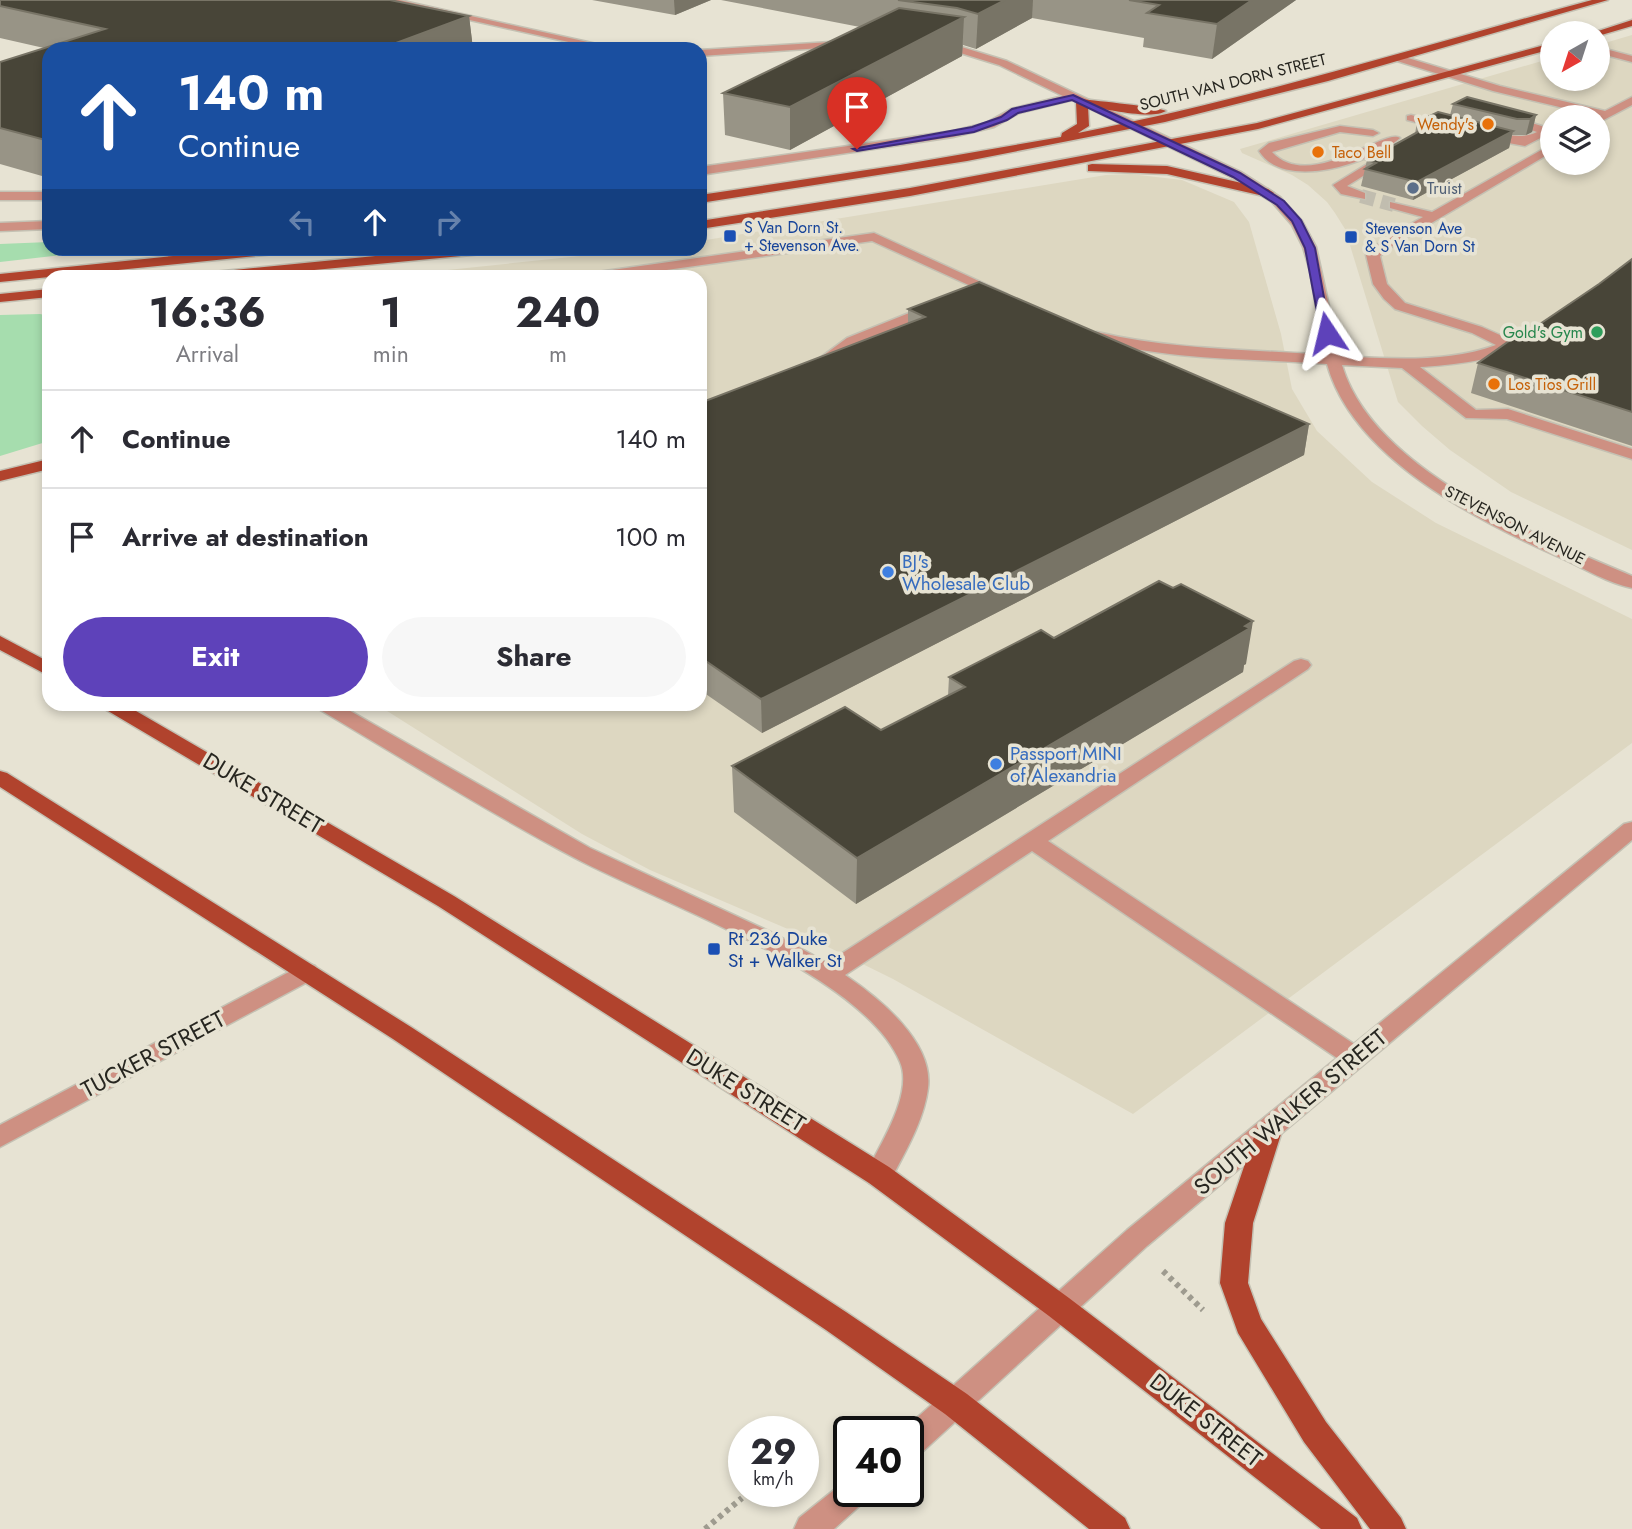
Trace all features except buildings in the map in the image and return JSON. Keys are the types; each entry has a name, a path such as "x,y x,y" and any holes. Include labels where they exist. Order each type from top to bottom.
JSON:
{"main road":[{"name":"SOUTH VAN DORN STREET","path":"707,198 961,159 1194,112 1603,0"},
{"path":"1610,29 1632,23"},
{"path":"707,224 874,198 1258,126 1540,49"},
{"path":"1054,140 1083,125 1078,100 1122,109 1194,112"},
{"path":"1023,171 1153,168 1203,176 1268,193"},
{"path":"58,270 160,256"},
{"path":"283,270 427,256"},
{"path":"365,270 432,256"},
{"path":"0,278 42,272"},
{"path":"0,301 42,294"},
{"path":"0,301 42,304"},
{"path":"0,477 42,466"},
{"path":"0,642 42,666"},
{"name":"DUKE STREET","path":"123,711 446,901 879,1175 1059,1307 1346,1529"},
{"path":"140,711 150,726"},
{"path":"0,778 619,1175 956,1404 1114,1529"},
{"path":"1269,1131 1239,1223 1234,1283 1248,1325 1315,1432 1390,1529"}],"street":[{"path":"385,0 581,42"},
{"path":"707,53 863,43"},
{"name":"STEVENSON AVENUE","path":"920,44 984,55 1268,193 1296,220 1310,248 1332,360 1339,382 1362,417 1416,469 1478,510 1632,583"},
{"path":"1610,53 1632,59"},
{"path":"1398,58 1560,105"},
{"path":"707,170 963,132 990,125 1015,111 1078,100"},
{"path":"1610,113 1632,100"},
{"path":"1478,135 1519,143 1530,141 1547,131 1490,114"},
{"path":"1411,118 1465,131"},
{"path":"1373,133 1334,130 1273,146 1265,151 1269,158 1290,166 1332,168 1394,138"},
{"path":"1509,345 1477,330 1391,301 1373,269 1373,255 1376,250 1540,153"},
{"path":"1361,196 1345,191 1340,183 1381,161"},
{"path":"0,196 42,195"},
{"path":"1394,205 1433,216"},
{"path":"0,227 42,225"},
{"path":"640,270 874,237 1009,298"},
{"path":"806,373 852,341 985,288"},
{"path":"1083,331 1111,341 1145,348 1408,365 1462,359 1509,345 1540,328"},
{"path":"1408,365 1472,415 1508,414 1632,454"},
{"path":"827,975 1301,665"},
{"path":"336,711 583,853 788,951 858,994 882,1014 901,1038 914,1063 918,1090 879,1175"},
{"name":"SOUTH WALKER STREET","path":"924,1431 1137,1238 1632,829"},
{"path":"1032,841 1356,1058"},
{"name":"TUCKER STREET","path":"0,1137 306,972"},
{"path":"810,1529 835,1507"}],"path":[{"path":"1163,1271 1212,1317"},
{"path":"705,1529 731,1507"}],"shaded area":[{"path":"1632,35 1632,550 1511,492 1450,450 1398,402 1345,229 1327,202 1308,185 1242,153 1240,149 1540,62 1540,91 1610,91 1610,41"},
{"path":"1130,174 1182,180 1234,202 1249,222 1281,334 1292,389 1317,431 1372,482 1436,523 1632,619 1632,743 1133,1114 893,979 816,941 650,870 582,834 387,711 707,711 707,270 447,270 580,256 707,256 707,240 1106,175"}],"green space":[{"path":"42,242 42,256 53,256 0,262 0,244"},
{"path":"42,314 42,443 0,456 0,315"}],"tunnel":[{"path":"1361,196 1394,205"}],"place":[{"name":"Wendy's","path":"1488,124"},
{"name":"Taco Bell","path":"1318,152"},
{"name":"Truist","path":"1413,188"},
{"name":"S Van Dorn St. + Stevenson Ave.","path":"730,236"},
{"name":"Stevenson Ave & S Van Dorn St","path":"1351,237"},
{"name":"Gold's Gym","path":"1597,332"},
{"name":"Los Tios Grill","path":"1494,384"},
{"name":"BJ's Wholesale Club","path":"888,572"},
{"name":"Passport MINI of Alexandria","path":"996,764"},
{"name":"Rt 236 Duke St + Walker St","path":"714,949"}],"route":[{"path":"857,149 974,129 990,125 1015,111 1073,97 1237,175 1281,203 1296,220 1310,248 1327,333"}]}
